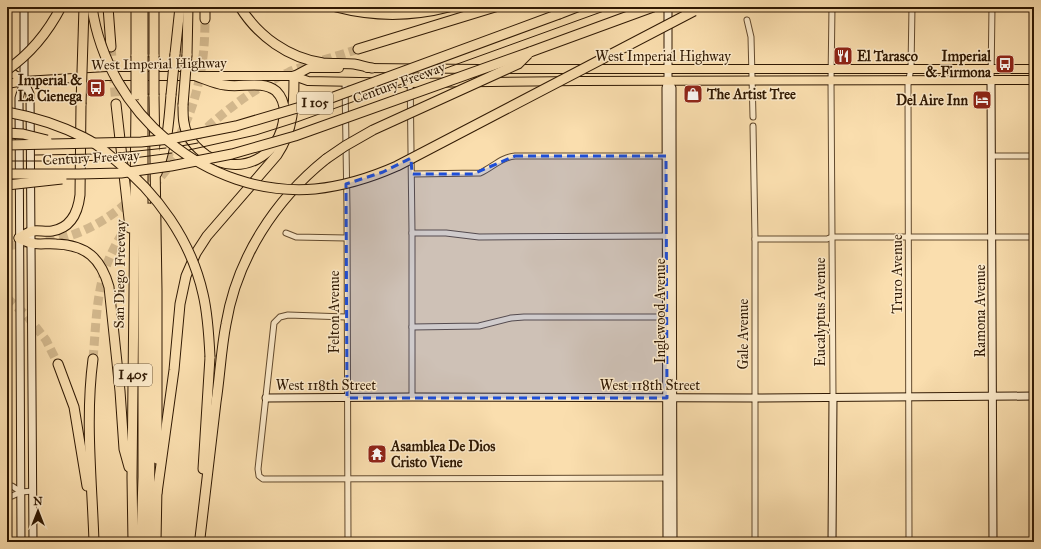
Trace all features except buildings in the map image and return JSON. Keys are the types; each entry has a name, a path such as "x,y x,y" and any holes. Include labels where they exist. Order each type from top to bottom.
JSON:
{"highway":[{"path":"7,71 37,44 61,7"},
{"path":"19,238 31,231 51,232 66,225 75,216 79,204 84,7"},
{"path":"92,7 101,46 116,79 130,101 143,117 164,138 191,158 230,177 271,187 304,189 329,187 356,182 397,166 697,9"},
{"path":"108,7 111,47"},
{"name":"San Diego Freeway","path":"133,542 132,478 134,271 140,95 140,56 136,7"},
{"path":"140,56 143,7"},
{"name":"I 405","path":"154,7 156,542"},
{"path":"149,542 149,195 163,158 169,116 180,7"},
{"path":"188,7 187,55 183,105 184,124 190,140 204,154 220,163 238,165 255,160 272,148 283,125 285,108 282,100 275,91 268,87 260,86 225,86 196,76"},
{"path":"204,7 205,19"},
{"path":"240,7 259,31 272,42 291,53 312,61 353,64 372,68"},
{"path":"336,7 361,13 390,15 427,12 449,7"},
{"path":"358,49 495,7"},
{"name":"Century Freeway","path":"7,145 141,142 170,139 236,126 331,98 577,7"},
{"name":"Century Freeway","path":"7,174 121,173 214,158 278,141 530,52 652,7"},
{"path":"199,540 229,310 244,265 251,249 268,220 299,183 334,153 359,137 431,102 518,64 530,52"},
{"path":"157,492 174,370 180,304 186,276 196,253 207,236 277,155 285,142 293,116 294,76"},
{"path":"140,95 143,477 141,542"},
{"path":"116,104 134,271"},
{"path":"7,112 44,120 86,138 100,147 121,164 153,195 177,229 188,252 202,292 207,319 210,357 199,540"},
{"path":"7,133 23,134 60,144"},
{"path":"7,185 121,173"},
{"path":"19,238 32,244 60,244 84,250 95,258 107,279 120,391 124,449 132,478"},
{"path":"93,359 90,398 94,542"},
{"path":"58,364 74,406 93,519"}],"main road":[{"path":"21,542 19,95 24,81 24,7"},
{"name":"Inglewood Avenue","path":"668,7 668,81 672,88 669,156 670,478 673,542"},
{"name":"West Imperial Highway","path":"294,76 309,68 372,68 410,70 1034,69"},
{"path":"7,71 24,81 30,94 32,244 32,542"},
{"name":"West Imperial Highway","path":"7,84 24,81 107,76 294,76 308,81 410,83 753,80 1034,80"},
{"name":"Ramona Avenue","path":"991,81 994,542"},
{"name":"West 118th Street","path":"266,398 755,398 1034,396"},
{"name":"Eucalyptus Avenue","path":"832,542 833,397"},
{"name":"Inglewood Avenue","path":"667,542 670,478"}],"street":[{"name":"Eucalyptus Avenue","path":"832,7 833,397"},
{"name":"Truro Avenue","path":"909,542 908,85 911,68 912,7"},
{"path":"991,81 992,7"},
{"path":"747,20 751,37 753,117"},
{"path":"410,70 412,174 412,397"},
{"name":"Felton Avenue","path":"345,82 348,542"},
{"name":"Gale Avenue","path":"753,126 755,239 755,542"},
{"path":"412,174 480,173 505,158 515,156 669,156"},
{"path":"992,156 1034,156"},
{"path":"286,233 296,237 346,238"},
{"path":"412,233 446,233 479,237 670,236"},
{"path":"755,239 827,239 832,237 909,236 1034,237"},
{"path":"346,317 288,315 277,319 273,329 258,469 259,476 263,479 670,478"},
{"path":"412,327 479,326 511,318 524,317 670,317"},
{"path":"7,486 12,486 21,492"},
{"path":"7,496 12,496 21,492 33,492"}],"highlighted area":[{"path":"515,156 666,156 667,398 347,398 346,184 383,172 411,158 412,174 473,174"}],"tunnel":[{"path":"46,241 73,235 98,223 122,207 143,188 161,165 177,141 189,115 197,89 201,72 205,37 205,19"},
{"path":"111,47 116,104"},
{"path":"153,187 166,170 197,137 232,106 251,93 270,81 289,72 358,49"},
{"path":"93,359 97,308 101,283 109,259 131,219"},
{"path":"7,246 27,243"},
{"path":"7,298 27,316 46,340 58,364"}],"tram line":[{"path":"189,150 256,135 297,122 615,7"},
{"path":"181,146 198,143"},
{"path":"118,153 166,148"},
{"path":"126,159 172,153"},
{"path":"35,155 101,154"},
{"path":"7,161 110,160"}],"place":[{"name":"El Tarasco","path":"843,56"},
{"name":"Imperial & Firmona","path":"1005,64"},
{"name":"Imperial & La Cienega","path":"96,88"},
{"name":"The Artist Tree","path":"693,94"},
{"name":"Del Aire Inn","path":"982,100"},
{"name":"Asamblea De Dios Cristo Viene","path":"377,454"}]}
